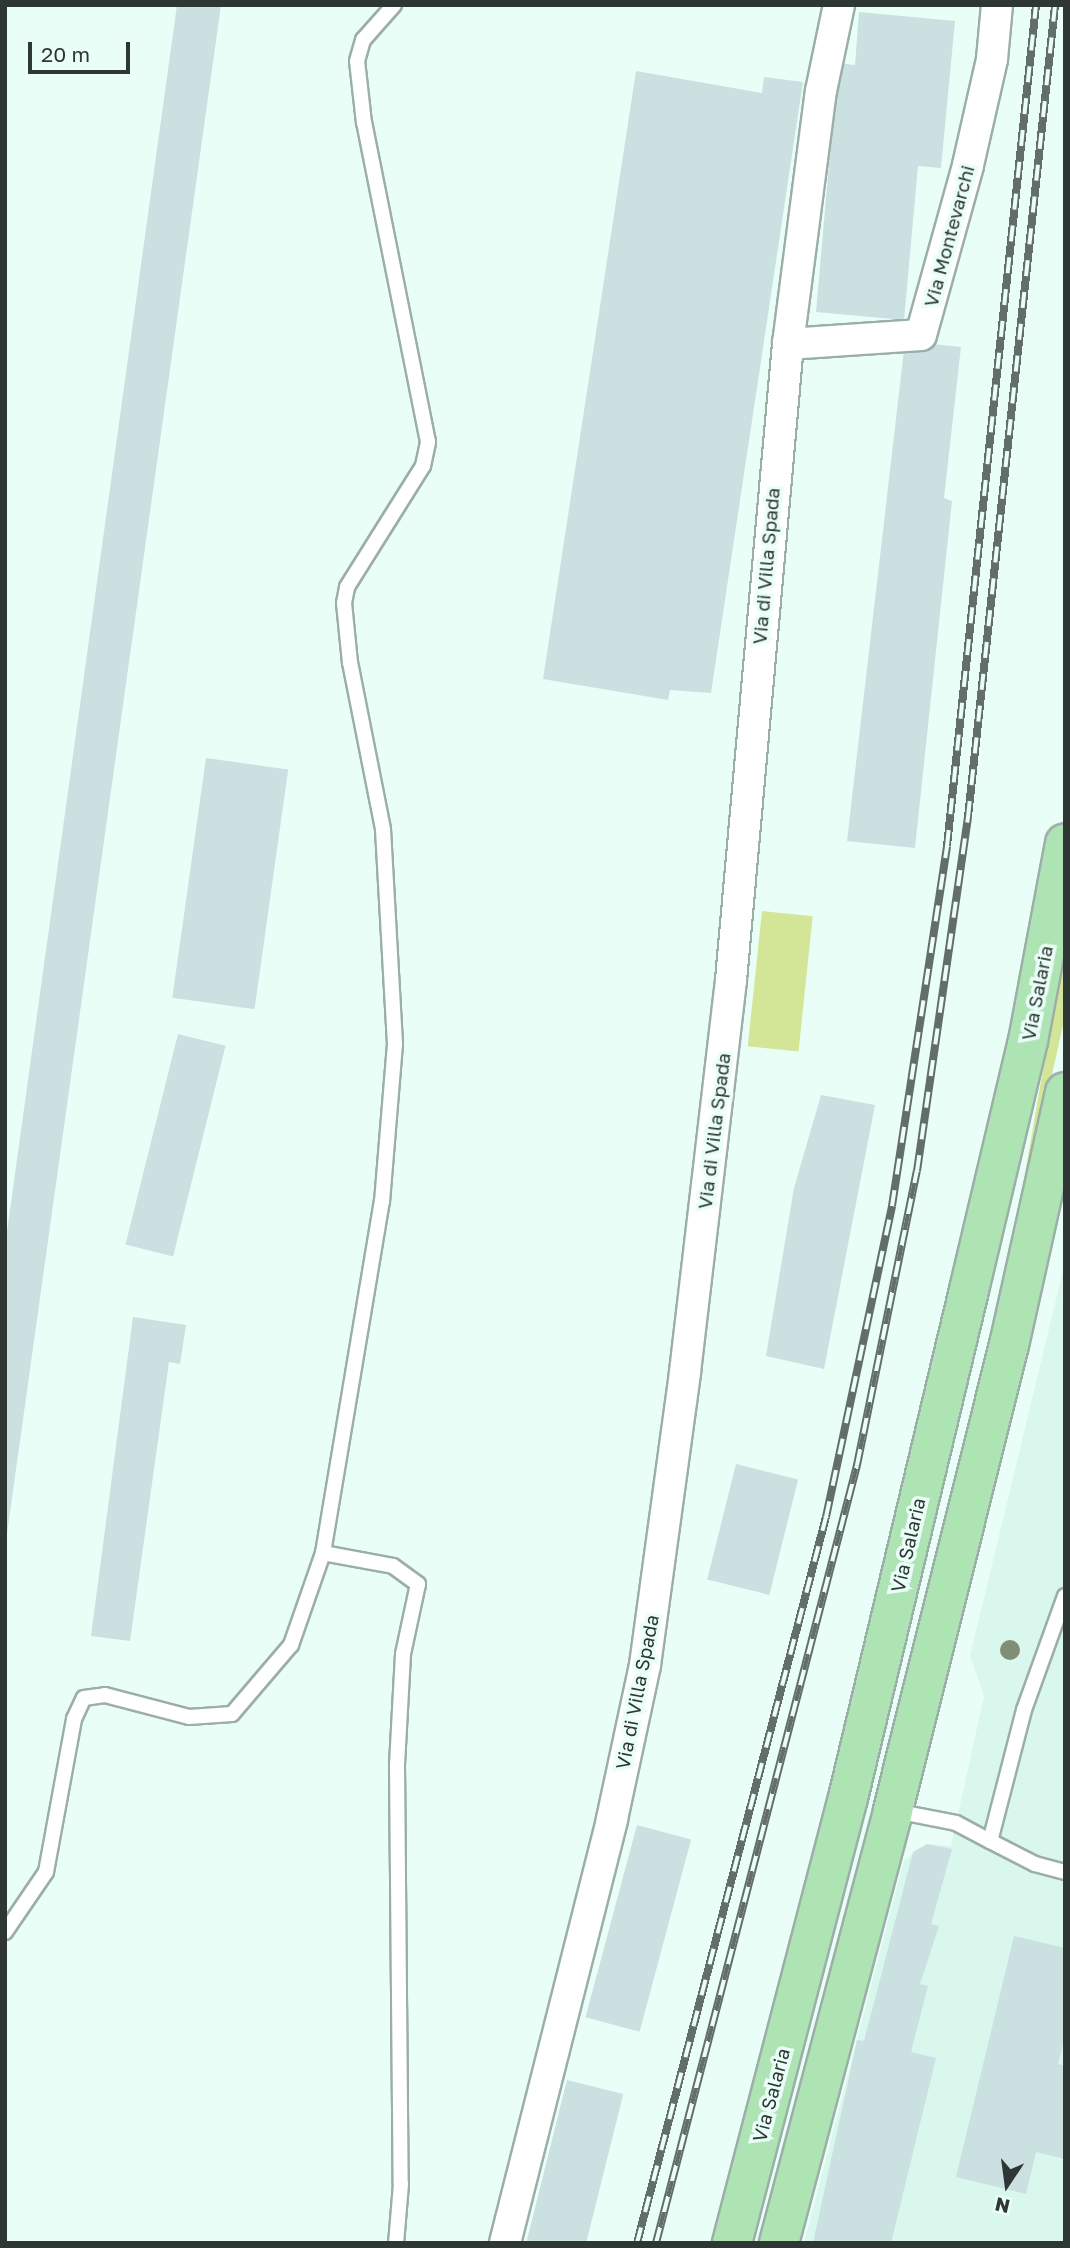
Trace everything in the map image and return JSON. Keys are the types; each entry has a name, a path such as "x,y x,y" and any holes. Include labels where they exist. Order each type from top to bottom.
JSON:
{"main road":[{"name":"Via Salaria","path":"732,2243 848,1798 1028,1041 1065,843"},
{"path":"779,2243 893,1811 1010,1345 1065,1092"}],"street":[{"name":"Via di Villa Spada","path":"505,2243 612,1819 645,1665 685,1372 731,979 788,344 821,91 839,5"},
{"name":"Via Montevarchi","path":"788,344 921,335 968,166 992,59 997,5"},
{"path":"848,1798 893,1811"}],"lane":[{"path":"5,1933 46,1872 74,1719 83,1698 105,1695 189,1717 232,1714 291,1645 323,1553 382,1202 395,1044 383,829 350,663 344,603 347,587 423,466 428,442 367,135 357,61 363,40 394,5"},
{"path":"323,1553 393,1566 418,1584 403,1654 397,1765 401,2185 396,2243"},
{"path":"990,1842 1024,1710 1065,1596"},
{"path":"893,1811 956,1823 1035,1864 1065,1871"}],"shaded area":[{"path":"1065,1262 1065,2243 804,2243 904,1860 927,1844 951,1846 984,1696 970,1656"}],"green space":[{"path":"762,911 813,916 799,1052 748,1046"},
{"path":"1065,942 1065,1016 1007,1278"}],"building":[{"path":"177,5 221,5 5,1548 5,1246"},
{"path":"859,12 955,21 941,168 918,166 904,320 816,312 838,63 855,65"},
{"path":"636,71 762,93 764,77 803,82 711,693 670,690 668,700 543,679"},
{"path":"905,341 961,347 944,498 952,501 915,848 847,841"},
{"path":"206,758 288,770 255,1009 172,998"},
{"path":"178,1034 226,1046 173,1256 126,1245"},
{"path":"821,1095 875,1105 824,1369 766,1356 794,1188"},
{"path":"133,1317 186,1325 180,1364 169,1362 130,1641 91,1636"},
{"path":"736,1464 798,1479 769,1595 707,1579"},
{"path":"637,1825 691,1839 640,2032 585,2017"},
{"path":"927,1844 952,1849 931,1924 939,1926 920,1984 928,1986 911,2052 936,2058 891,2243 813,2243 857,2040 864,2041 913,1852"},
{"path":"1014,1936 1065,1948 1065,2037 1058,2064 1065,2066 1065,2159 1036,2152 1026,2194 956,2177"},
{"path":"567,2080 623,2094 586,2243 526,2243"}],"railway":[{"path":"637,2243 826,1517 892,1206 947,846 1036,5"},
{"path":"656,2243 857,1465 917,1171 968,817 1055,5"}]}
